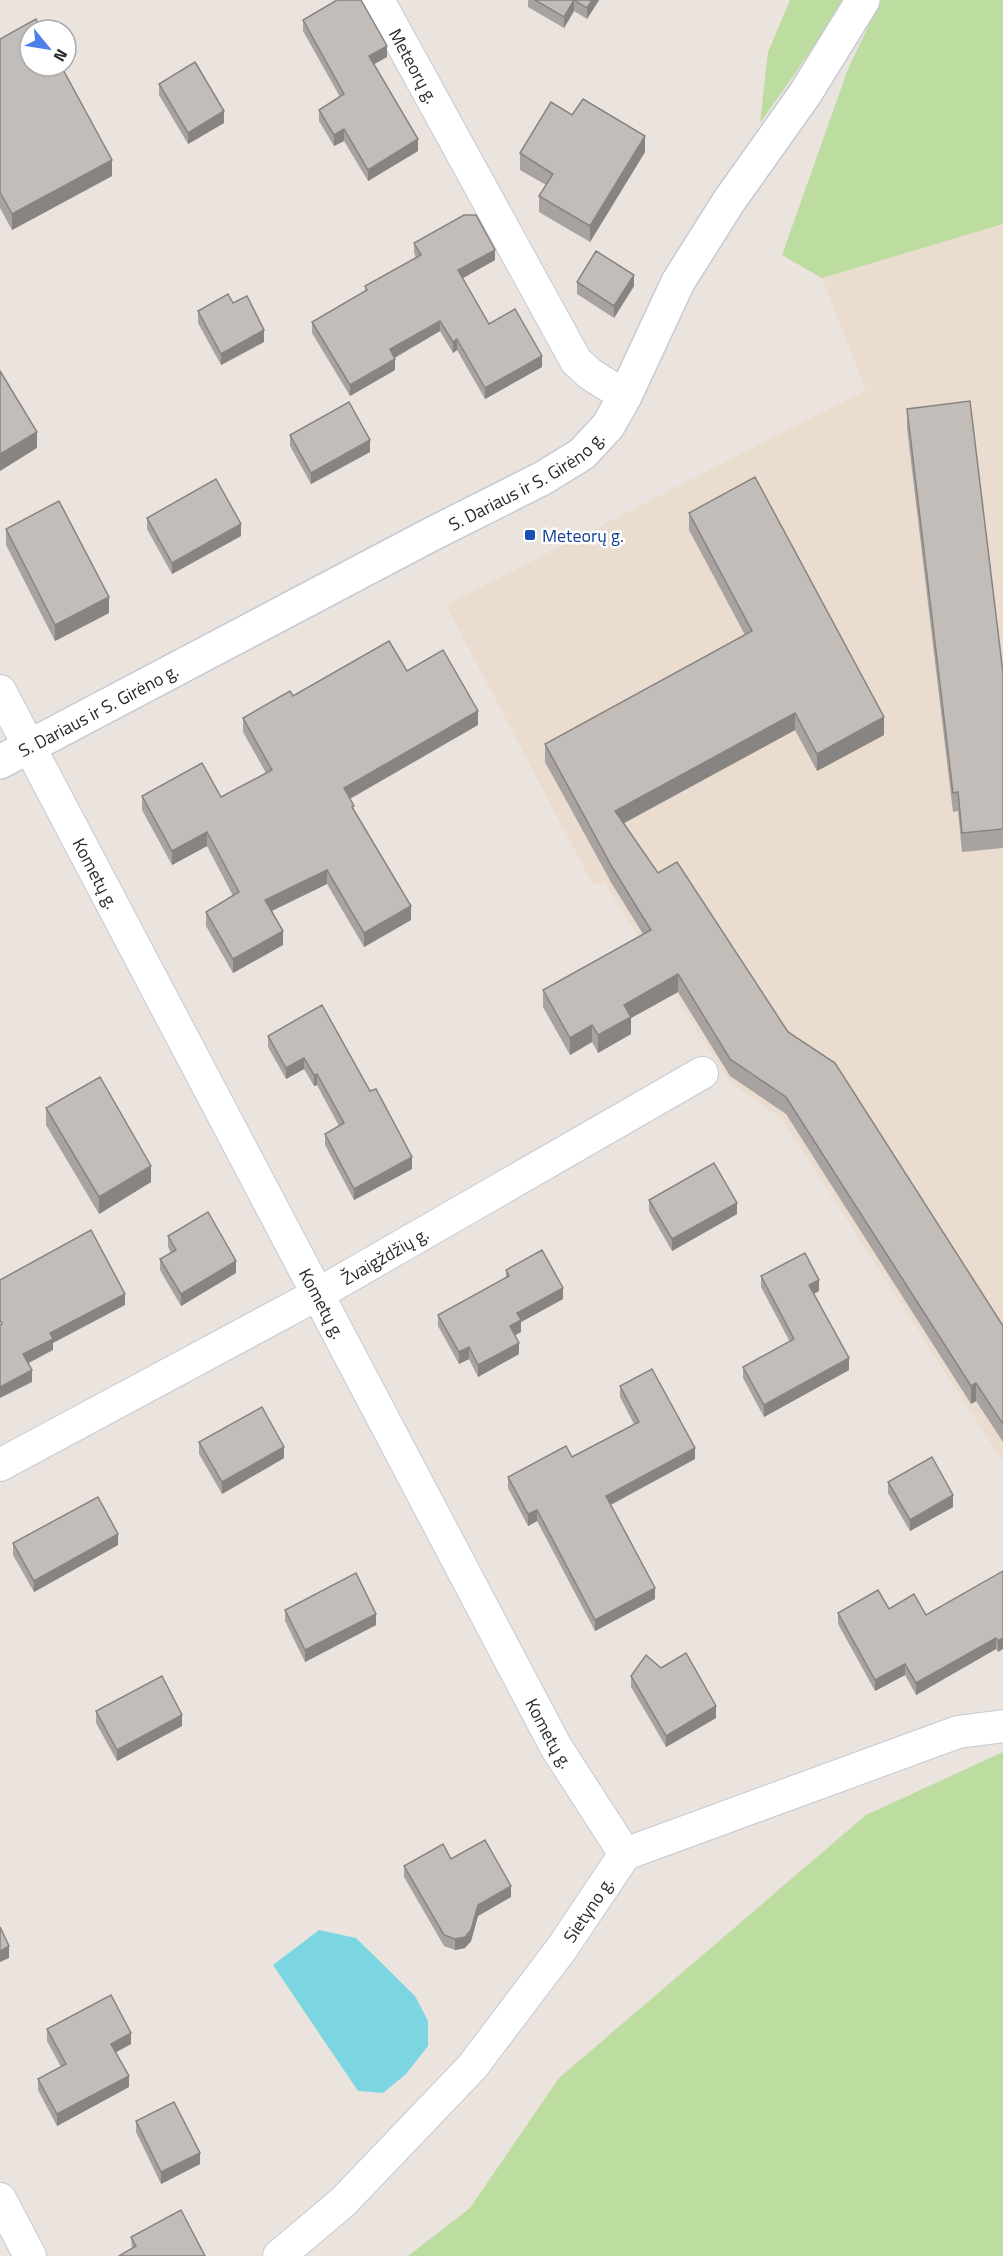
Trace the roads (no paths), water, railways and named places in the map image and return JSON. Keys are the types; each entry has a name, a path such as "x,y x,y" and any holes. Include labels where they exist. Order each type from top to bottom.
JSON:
{"street":[{"name":"Meteorų g.","path":"378,0 576,362 590,374 626,396"},
{"name":"S. Dariaus ir S. Girėno g.","path":"0,762 430,535 543,478 582,454 608,426 626,396 678,282 729,201 805,94 863,0"},
{"name":"Kometų g.","path":"0,691 556,1747 625,1854"},
{"name":"Žvaigždžių g.","path":"0,1465 318,1294 702,1073"},
{"path":"625,1854 958,1732 1003,1726"},
{"name":"Sietyno g.","path":"279,2256 343,2202 472,2067 562,1948 625,1854"},
{"path":"0,2199 30,2256"}],"water":[{"path":"319,1930 356,1938 415,1996 428,2021 428,2046 406,2074 383,2093 358,2091 273,1965"}],"place":[{"name":"Meteorų g.","path":"530,535"}]}
